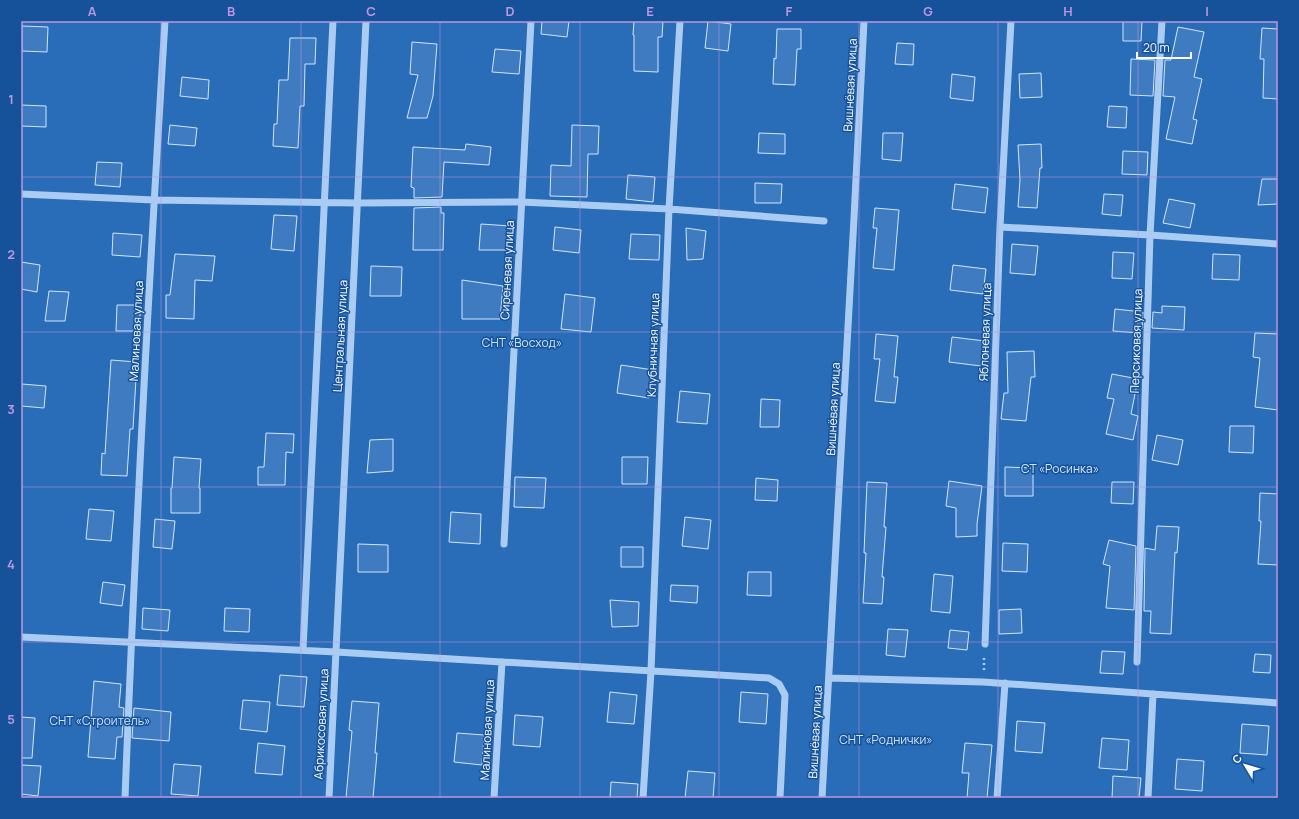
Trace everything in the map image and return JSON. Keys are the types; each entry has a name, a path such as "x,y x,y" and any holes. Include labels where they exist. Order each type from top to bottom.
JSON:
{"street":[{"name":"Малиновая улица","path":"124,798 154,200 165,21"},
{"name":"Центральная улица","path":"303,650 333,21"},
{"name":"Центральная улица","path":"336,652 366,21"},
{"name":"Сиреневая улица","path":"504,544 531,21"},
{"name":"Клубничная улица","path":"651,671 669,209 680,21"},
{"name":"Вишнёвая улица","path":"822,798 864,21"},
{"name":"Яблоневая улица","path":"985,644 1000,228 1011,21"},
{"name":"Персиковая улица","path":"1137,662 1150,235 1162,21"},
{"path":"21,194 154,200 358,203 521,202 669,209 824,220"},
{"path":"1000,228 1150,235 1278,244"},
{"path":"21,637 303,650 769,678 779,684 785,695 780,798"},
{"name":"Абрикосовая улица","path":"328,798 336,652"},
{"name":"Малиновая улица","path":"494,798 502,662"},
{"path":"643,798 651,671"},
{"path":"829,678 983,682 1278,703"},
{"path":"997,798 1005,684"},
{"path":"1148,798 1153,694"}],"path":[{"path":"983,682 985,644"}],"green space":[{"path":"21,21 1278,21 1278,798 21,798"}],"building":[{"path":"542,21 569,21 567,37 541,34"},
{"path":"634,21 663,21 662,37 658,37 658,72 634,71"},
{"path":"708,21 731,24 728,51 705,48"},
{"path":"1123,21 1142,21 1141,41 1123,41"},
{"path":"22,26 48,27 47,52 22,51"},
{"path":"1178,27 1204,32 1194,77 1202,79 1193,119 1197,120 1192,144 1166,139 1175,97 1163,96 1165,60 1171,60"},
{"path":"1262,28 1278,29 1278,99 1263,98 1264,59 1260,59"},
{"path":"777,29 801,29 801,49 797,49 795,85 773,84"},
{"path":"290,38 316,38 315,64 305,64 304,106 300,106 298,148 273,146 274,124 277,124 279,80 288,80"},
{"path":"412,42 437,44 433,96 427,118 407,118 418,75 410,74"},
{"path":"897,43 914,44 913,65 895,64"},
{"path":"495,49 521,51 519,74 492,72"},
{"path":"1131,59 1155,60 1153,96 1130,95"},
{"path":"1041,73 1042,97 1020,98 1019,74"},
{"path":"952,74 975,77 973,101 950,98"},
{"path":"182,77 209,80 208,99 180,96"},
{"path":"21,105 46,106 46,127 21,126"},
{"path":"1109,106 1127,107 1126,128 1107,127"},
{"path":"170,125 197,128 195,146 168,144"},
{"path":"572,125 599,126 598,154 588,154 587,197 550,196 551,165 571,166"},
{"path":"759,133 785,134 785,154 758,153"},
{"path":"883,133 903,133 901,161 882,159"},
{"path":"466,144 491,147 489,165 444,162 442,197 414,198 414,188 411,187 413,147 465,150"},
{"path":"1041,144 1042,168 1040,168 1037,208 1018,207 1020,180 1018,145"},
{"path":"1123,151 1148,152 1147,175 1122,174"},
{"path":"97,162 122,163 120,187 95,185"},
{"path":"628,175 655,177 653,202 626,199"},
{"path":"1262,179 1278,179 1278,204 1258,205"},
{"path":"755,183 782,184 781,203 755,203"},
{"path":"955,184 988,188 985,213 952,209"},
{"path":"1104,194 1123,195 1121,216 1102,214"},
{"path":"1169,199 1195,204 1190,228 1163,223"},
{"path":"441,207 441,213 444,213 443,250 413,250 414,208"},
{"path":"875,208 899,210 894,270 873,268 877,228 873,228"},
{"path":"274,215 297,216 294,251 271,249"},
{"path":"481,224 511,226 509,250 479,250"},
{"path":"555,227 581,230 579,253 553,250"},
{"path":"686,228 706,231 703,259 687,260"},
{"path":"113,233 142,235 140,257 112,255"},
{"path":"631,234 660,235 659,260 629,259"},
{"path":"1012,244 1038,246 1035,275 1010,273"},
{"path":"1113,252 1134,253 1132,279 1112,278"},
{"path":"175,254 215,256 212,281 195,280 194,319 166,318 166,295 170,295"},
{"path":"1213,254 1240,255 1239,280 1212,279"},
{"path":"21,262 40,265 37,292 21,289"},
{"path":"953,265 986,269 983,294 950,290"},
{"path":"371,266 402,267 401,296 370,296"},
{"path":"462,280 503,286 500,319 462,319"},
{"path":"49,291 69,292 65,321 45,321"},
{"path":"565,294 595,298 591,332 561,329"},
{"path":"117,305 140,305 140,331 116,331"},
{"path":"1162,306 1185,307 1184,330 1152,328 1153,312 1162,313"},
{"path":"1115,309 1143,312 1142,328 1138,328 1138,333 1113,331"},
{"path":"1255,333 1278,334 1278,410 1255,407 1260,358 1253,357"},
{"path":"876,334 898,336 894,377 898,377 895,403 875,401 880,359 874,359"},
{"path":"952,337 985,341 981,366 949,362"},
{"path":"1034,351 1035,377 1031,377 1026,421 1001,419 1004,393 1008,393 1007,352"},
{"path":"111,360 137,362 133,429 130,429 127,476 101,475 102,453 105,454"},
{"path":"621,365 653,370 649,398 617,393"},
{"path":"1112,374 1138,379 1131,414 1138,416 1133,440 1106,434 1114,399 1107,398"},
{"path":"22,384 46,386 44,408 21,406"},
{"path":"680,391 710,394 707,424 677,422"},
{"path":"761,399 780,400 779,427 760,427"},
{"path":"1230,426 1254,426 1253,453 1229,452"},
{"path":"266,433 294,434 293,453 286,452 285,485 258,485 258,467 264,467"},
{"path":"1157,435 1183,440 1178,465 1152,460"},
{"path":"393,439 393,471 367,473 370,440"},
{"path":"174,457 201,459 199,488 200,513 171,513 171,488"},
{"path":"622,457 648,457 647,484 622,484"},
{"path":"1005,467 1033,468 1033,496 1005,496"},
{"path":"515,477 546,478 544,508 514,507"},
{"path":"756,478 778,480 777,501 755,500"},
{"path":"949,481 982,486 977,536 956,537 956,508 946,506"},
{"path":"867,482 887,483 882,604 863,603 866,553 864,553"},
{"path":"1112,482 1134,482 1133,504 1111,503"},
{"path":"1260,493 1278,494 1278,565 1258,564 1261,521 1259,521"},
{"path":"89,509 114,511 111,541 86,539"},
{"path":"451,512 481,514 480,544 449,542"},
{"path":"685,517 711,520 708,549 682,546"},
{"path":"155,519 175,521 172,549 153,547"},
{"path":"1157,526 1179,527 1177,553 1175,552 1171,634 1150,633 1151,611 1144,611 1145,548 1155,550"},
{"path":"1109,540 1136,546 1134,610 1106,608 1110,566 1103,564"},
{"path":"1003,543 1028,544 1027,572 1002,571"},
{"path":"358,544 388,545 388,572 358,572"},
{"path":"621,547 643,547 643,567 621,567"},
{"path":"748,572 771,572 771,596 747,595"},
{"path":"934,574 953,576 950,613 931,611"},
{"path":"103,582 125,585 122,606 100,603"},
{"path":"671,585 698,586 697,603 670,601"},
{"path":"610,600 639,602 638,626 612,627"},
{"path":"143,608 170,610 168,631 142,629"},
{"path":"225,608 250,609 249,632 224,631"},
{"path":"1021,609 1022,633 999,634 999,610"},
{"path":"888,629 908,630 905,657 886,655"},
{"path":"950,630 969,632 967,650 948,648"},
{"path":"1102,651 1125,652 1123,674 1100,673"},
{"path":"1255,654 1271,655 1270,673 1253,672"},
{"path":"280,675 307,677 304,707 277,705"},
{"path":"94,681 121,684 119,707 124,708 122,737 117,737 115,759 88,757"},
{"path":"610,692 637,695 634,724 607,722"},
{"path":"741,692 768,694 766,724 739,722"},
{"path":"243,700 270,702 267,732 240,729"},
{"path":"352,701 379,703 373,798 346,798 352,731 349,730"},
{"path":"134,708 171,712 169,741 132,738"},
{"path":"515,715 543,717 540,747 513,745"},
{"path":"21,717 35,718 32,758 21,758"},
{"path":"1017,721 1045,723 1042,753 1015,751"},
{"path":"1242,724 1269,726 1267,755 1240,753"},
{"path":"457,733 484,735 482,765 454,762"},
{"path":"1102,738 1129,740 1127,770 1099,768"},
{"path":"258,743 285,746 282,775 255,773"},
{"path":"965,743 992,745 987,798 967,798 969,773 962,773"},
{"path":"1177,759 1204,761 1202,791 1175,789"},
{"path":"174,764 201,766 198,796 171,794"},
{"path":"21,765 41,766 38,796 21,794"},
{"path":"688,771 715,773 713,798 685,798"},
{"path":"1113,776 1141,778 1139,798 1112,798"},
{"path":"611,782 638,784 637,798 610,798"}],"park label":[{"name":"СНТ «Восход»","path":"522,342"},
{"name":"СТ «Росинка»","path":"1060,468"},
{"name":"СНТ «Строитель»","path":"100,720"},
{"name":"СНТ «Роднички»","path":"886,739"}]}
